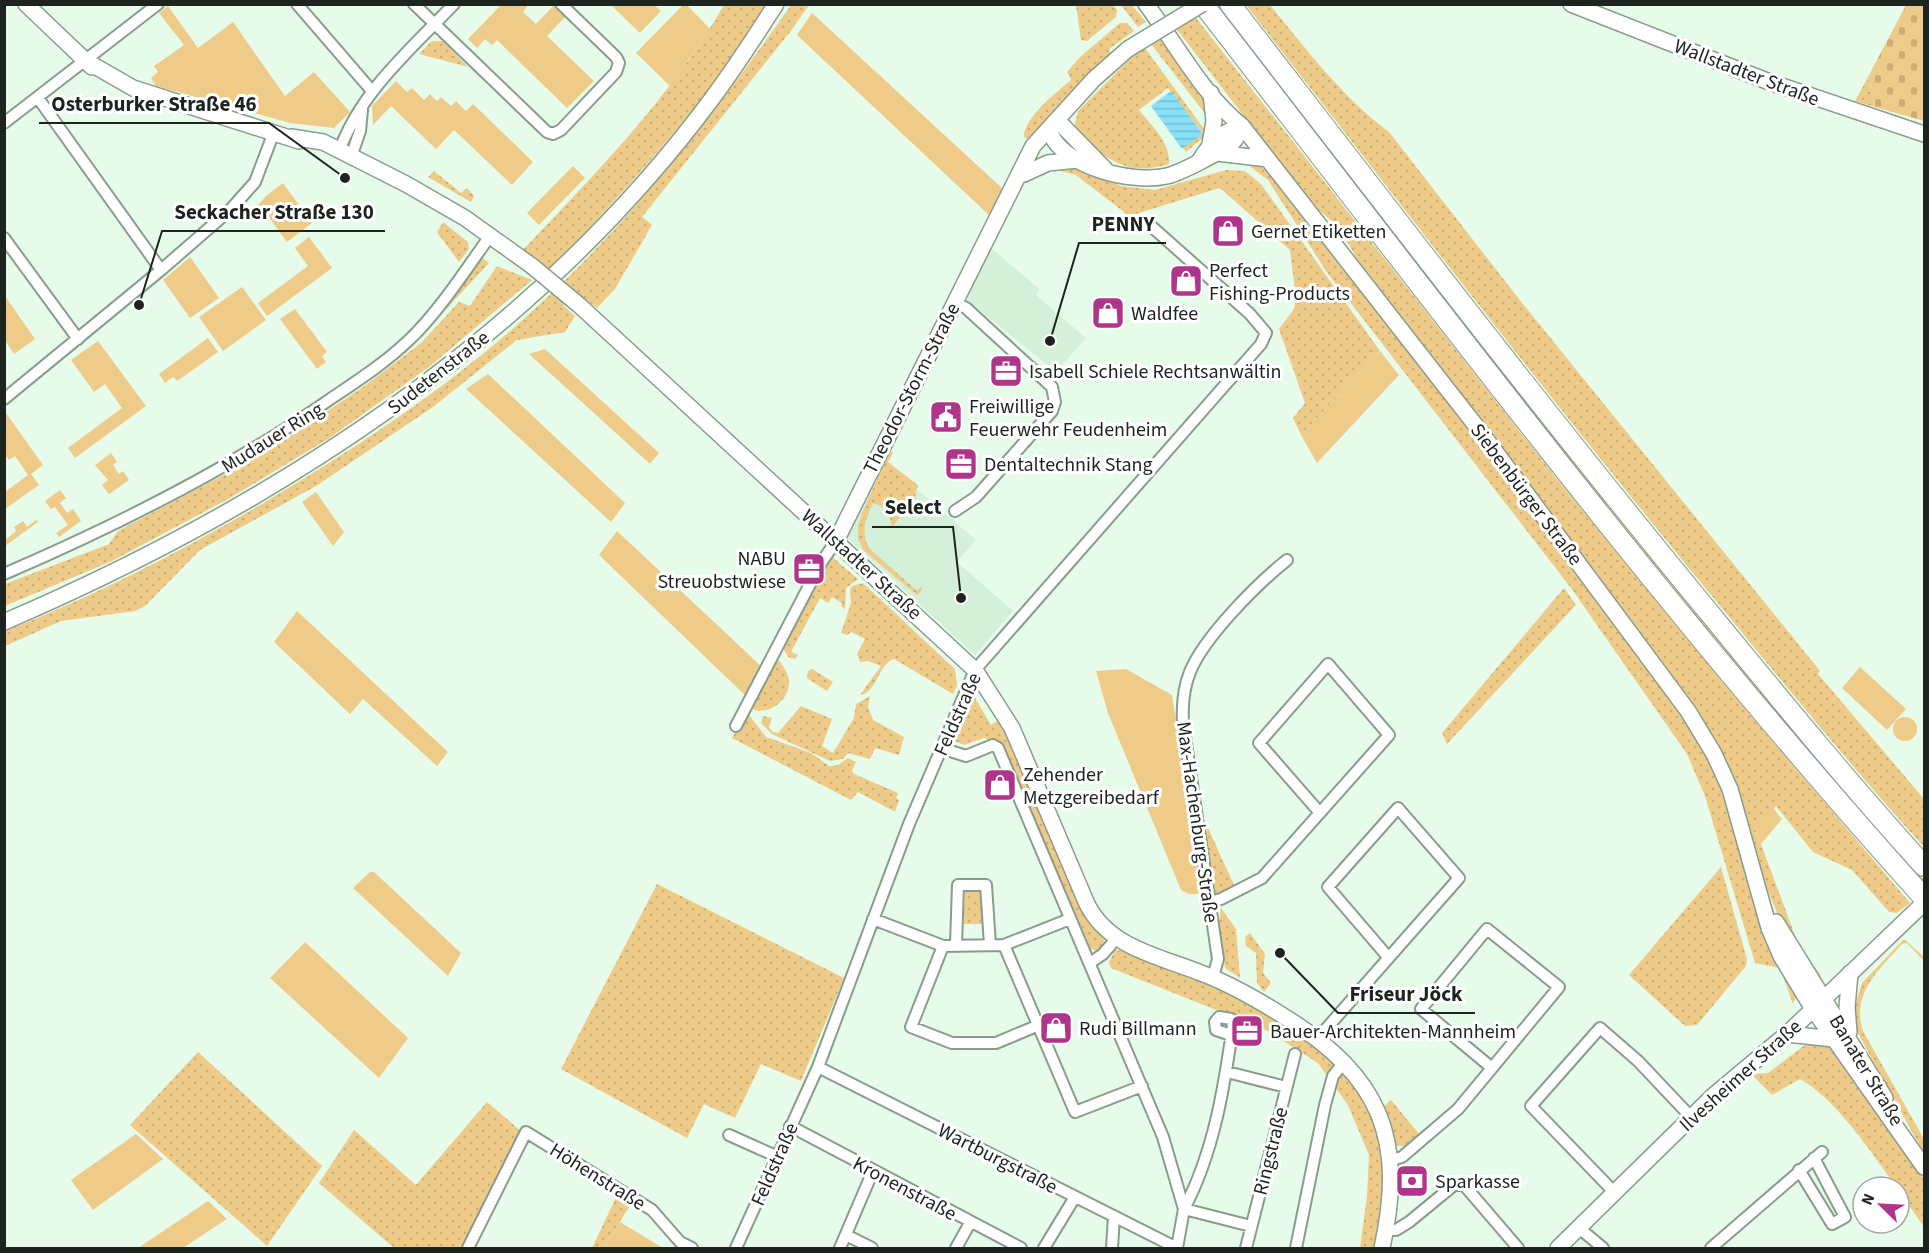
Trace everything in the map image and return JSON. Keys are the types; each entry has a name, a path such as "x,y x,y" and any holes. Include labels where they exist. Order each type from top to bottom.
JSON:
{"highway":[{"path":"1203,4 1478,360 1639,562 1803,759 1923,898"},
{"path":"1230,4 1475,321 1649,540 1844,775 1924,866"}],"main road":[{"name":"Wallstadter Straße","path":"26,4 96,70 103,71 133,88 156,97 291,137 320,151 345,154 437,201 532,266 579,305 975,670 1012,728 1090,911 1116,939"},
{"name":"Sudetenstraße","path":"4,622 110,574 263,492 335,448 437,376 541,287 622,204 711,100 776,4"},
{"name":"Siebenbürger Straße","path":"1146,4 1168,37 1228,115 1242,126 1480,431 1693,718 1730,789 1769,928 1781,956 1819,1004"},
{"name":"Theodor-Storm-Straße","path":"836,541 1032,146 1094,78 1128,50 1203,4"},
{"name":"Wallstadter Straße","path":"1571,4 1778,85 1924,134"},
{"name":"Siebenbürger Straße","path":"1159,21 1173,33 1236,109 1242,126"},
{"path":"1211,93 1214,148"},
{"name":"Theodor-Storm-Straße","path":"1002,207 1053,125"},
{"path":"1053,125 1060,148 1077,160 1107,171 1149,178 1168,176 1200,160 1214,148 1226,131 1242,126"},
{"path":"1053,125 1107,171"},
{"path":"1214,148 1268,159"},
{"path":"1024,174 1048,163 1077,160"},
{"name":"Ilvesheimer Straße","path":"1558,1248 1691,1117 1819,1004 1923,898"},
{"path":"1116,939 1213,977 1251,996 1317,1038 1344,1062 1376,1106 1391,1160 1391,1190 1382,1248"},
{"path":"1787,1034 1841,1037 1850,973"},
{"name":"Banater Straße","path":"1819,1004 1894,1127 1909,1143 1924,1167"}],"street":[{"path":"4,123 158,4"},
{"path":"297,4 372,91"},
{"path":"414,4 547,132 553,134 561,130 616,72 619,63 616,57 561,4"},
{"path":"345,154 360,131 362,110 372,91 454,4"},
{"path":"38,98 161,270"},
{"path":"4,399 161,270 246,194 262,169 274,132"},
{"name":"Feldstraße","path":"736,1248 819,1067 873,919 941,748 975,670 1260,344 1266,333 1259,322 1151,226"},
{"name":"Mudauer Ring","path":"4,574 109,527 195,483 261,446 309,414 393,355 411,338 490,236"},
{"path":"4,238 78,339"},
{"path":"954,302 966,308 1052,387 1055,402 1052,411 976,496 956,511"},
{"name":"Theodor-Storm-Straße","path":"736,726 821,563 836,541"},
{"name":"Max-Hachenburg-Straße","path":"1213,977 1218,959 1183,723 1186,684 1205,646 1268,576 1287,560"},
{"path":"1210,902 1262,878 1320,813 1389,735 1328,664 1259,743 1320,813"},
{"path":"941,748 966,756 993,745 998,748 1163,1137 1184,1209"},
{"path":"1317,1038 1458,878 1398,808 1328,887 1388,957"},
{"path":"956,945 958,885 986,885 990,945"},
{"path":"873,919 943,946 1004,945 1070,919"},
{"path":"1391,1160 1402,1157 1458,1109 1492,1068 1559,987 1487,928 1421,1009 1492,1068"},
{"path":"1090,963 1103,954 1116,939"},
{"path":"1004,945 1075,1112 1142,1086"},
{"path":"943,946 911,1027 952,1043 996,1043 1039,1025"},
{"path":"1614,1192 1531,1106 1600,1028 1638,1060 1691,1117"},
{"path":"1177,1248 1184,1209 1196,1186 1218,1114 1227,1072 1231,1035"},
{"name":"Ringstraße","path":"1246,1248 1295,1054"},
{"path":"1296,1248 1325,1105 1333,1076 1344,1062"},
{"name":"Wartburgstraße","path":"819,1067 1177,1248"},
{"path":"1227,1072 1286,1087"},
{"name":"Kronenstraße","path":"790,1126 970,1223 1022,1248"},
{"name":"Höhenstraße","path":"468,1248 526,1132 652,1210 680,1242 692,1248"},
{"path":"729,1135 778,1157"},
{"path":"1711,1248 1799,1170 1818,1155 1845,1217 1832,1224 1799,1170"},
{"path":"840,1248 873,1171"},
{"path":"1386,1230 1396,1230 1454,1185 1464,1185 1518,1248"},
{"path":"1044,1248 1075,1197"},
{"path":"1184,1209 1251,1226"},
{"path":"1112,1248 1114,1216"},
{"path":"956,1248 970,1223"},
{"path":"1579,1228 1603,1248"},
{"path":"846,1234 872,1248"}],"shaded area":[{"path":"990,247 1040,290 1036,295 1086,338 1056,372 967,300"},
{"path":"914,487 976,540 957,562 1013,611 975,655 845,536 863,489 900,503"}],"green space":[{"path":"502,4 528,5 523,12 536,24 553,6 565,17 547,36 594,81 567,108 497,40 492,45 485,39 477,48 468,39"},
{"path":"611,5 654,5 661,11 640,33"},
{"path":"683,5 687,5 710,29 670,86 636,53"},
{"path":"724,5 769,5 745,41 666,142 609,207 548,270 522,251 604,164 656,103 703,39"},
{"path":"791,5 809,5 642,217 652,225 615,289 597,308 577,293 563,305 575,316 565,332 517,340 433,407 316,486 200,550 145,606 135,611 61,621 5,646 5,631 71,604 136,573 231,522 362,442 458,374 557,289 629,213 697,132"},
{"path":"1076,5 1113,5 1117,10 1116,17 1087,41 1081,40"},
{"path":"1121,5 1132,5 1146,22 1138,27"},
{"path":"1179,5 1186,5 1557,479 1768,736 1910,903 1897,913 1889,912 1852,870 1813,852 1776,806 1755,828 1800,949 1821,975 1817,978 1782,925 1764,881 1736,789 1365,275 1338,229 1315,208 1175,27 1189,19"},
{"path":"1215,5 1219,5 1564,449 1742,667 1924,880 1924,885 1831,778 1562,451"},
{"path":"1246,5 1270,5 1340,88 1389,132 1519,299 1820,671 1818,674 1924,799 1924,847 1802,705 1607,467"},
{"path":"1906,5 1924,5 1924,121 1875,107 1868,77"},
{"path":"168,6 198,48 233,22 285,96 314,72 350,112 334,128 290,123 156,86 151,78 158,72 154,66 184,45 159,13"},
{"path":"812,13 1004,190 990,216 797,35"},
{"path":"1120,23 1127,23 1134,31 1109,49 1112,56 1031,142 1024,137 1025,129 1035,113 1071,80 1067,72 1080,57"},
{"path":"1159,37 1205,99 1207,116 1151,44"},
{"path":"432,41 443,41 468,67 419,54"},
{"path":"1145,48 1204,129 1205,136 1186,152 1183,148 1203,133 1168,88 1139,110 1164,142 1169,156 1169,164 1154,168 1127,166 1116,162 1095,148 1074,128 1078,111 1133,56"},
{"path":"1868,77 1875,107 1855,101"},
{"path":"396,81 407,92 412,88 424,100 430,94 437,101 441,97 451,106 456,101 466,111 473,104 533,162 512,185 454,130 436,149 391,106 373,125 372,106"},
{"path":"1250,160 1269,172 1349,269 1688,720 1717,770 1798,992 1793,1004 1780,968 1755,963 1705,796 1687,754 1571,588 1326,271 1268,180 1248,165"},
{"path":"573,166 585,178 539,225 527,213"},
{"path":"1077,167 1121,186 1155,190 1226,170 1245,171 1261,184 1380,351 1301,435 1293,418 1305,403 1279,329 1294,309 1296,299 1290,250 1220,188 1129,216 1076,175 1053,169"},
{"path":"434,171 461,193 467,188 474,196 471,202 428,177"},
{"path":"283,183 312,223 287,242 263,209 249,220 248,217 266,196"},
{"path":"443,222 468,242 469,249 459,262 437,232"},
{"path":"309,237 332,268 267,316 258,303 308,266 295,248"},
{"path":"190,257 219,298 190,318 163,280"},
{"path":"481,257 489,263 436,320 433,320"},
{"path":"497,266 532,280 429,367 328,439 230,498 112,561 5,606 5,584 109,544 118,531 267,452 363,387 421,343 459,302 470,306"},
{"path":"242,287 266,320 223,351 199,317"},
{"path":"5,296 35,339 14,354 5,340"},
{"path":"295,309 327,352 322,356 326,362 317,369 280,319"},
{"path":"208,338 218,352 177,381 173,377 165,383 159,374"},
{"path":"98,341 146,406 75,458 68,448 122,408 105,384 94,392 71,360"},
{"path":"545,349 659,453 650,464 529,354"},
{"path":"1380,351 1399,375 1317,463 1301,435"},
{"path":"488,374 625,503 611,522 466,389"},
{"path":"6,413 43,465 31,474 39,485 5,509 5,492 28,475 15,456 9,460 5,455"},
{"path":"890,450 893,453 888,462 919,486 916,490 915,501 892,527 888,509 873,503 864,531 866,542 869,548 917,591 922,586 922,590 917,595 863,550 858,538 858,526 862,513"},
{"path":"111,453 117,462 113,465 119,474 123,471 129,480 109,494 102,485 108,480 95,465"},
{"path":"60,490 66,498 60,503 67,513 73,509 81,521 59,537 56,533 68,525 55,507 51,509 45,501"},
{"path":"316,492 344,532 333,546 302,502"},
{"path":"36,520 38,522 5,546 5,540 16,531 14,527 23,521 27,527"},
{"path":"617,531 762,667 747,697 599,555"},
{"path":"831,556 858,579 846,588 845,609 841,606 842,603 832,597 828,603 820,598 791,652 798,655 795,659 788,657 782,646"},
{"path":"863,583 955,669 957,686 953,694 894,659 884,667 871,689 860,695 881,666 868,661 860,662 857,654 865,639 851,632 847,635 841,633 851,603 850,590 852,586"},
{"path":"1564,588 1576,605 1447,744 1442,733"},
{"path":"297,611 448,752 437,766 363,699 350,714 274,642"},
{"path":"776,657 788,676 788,690 781,701 770,709 751,708"},
{"path":"1860,667 1906,709 1887,730 1842,688"},
{"path":"812,669 833,682 827,691 807,678 808,671"},
{"path":"1126,669 1172,695 1202,894 1189,894 1181,890 1108,713 1096,671"},
{"path":"870,696 868,707 873,720 904,737 899,755 875,748 870,759 848,753 843,759 830,761 772,734 761,723 763,716 772,718 769,727 773,732 778,733 801,706 832,719 822,746 833,753 854,718 856,704"},
{"path":"974,696 991,725 999,720 1008,735 1093,927 1105,938 1098,951 1091,949 1002,745 984,738 964,745 952,740 965,707"},
{"path":"749,715 766,737 811,753 829,766 838,765 848,758 856,762 852,771 854,774 898,793 896,798 899,800 895,812 858,792 851,800 732,738 744,716"},
{"path":"1905,717 1913,721 1917,729 1913,737 1905,741 1897,737 1893,729 1897,721"},
{"path":"1773,808 1782,819 1761,844 1755,827"},
{"path":"1204,826 1208,828 1235,887 1220,894 1215,893 1213,886"},
{"path":"1721,867 1747,959 1746,966 1697,1025 1685,1026 1629,975"},
{"path":"370,872 374,872 461,953 448,976 353,888"},
{"path":"657,884 844,978 801,1081 761,1064 735,1118 704,1104 687,1138 561,1069"},
{"path":"980,891 982,924 963,924 965,892"},
{"path":"1221,908 1236,929 1240,978 1225,968 1219,921"},
{"path":"1250,933 1265,954 1263,973 1271,983 1264,992 1257,983 1256,953 1246,946 1245,937"},
{"path":"1904,939 1924,957 1924,961 1907,943 1902,944 1869,983 1861,1005 1860,1017 1863,1031 1924,1139 1924,1154 1854,1026 1854,1009 1862,983"},
{"path":"305,942 408,1038 379,1078 270,978"},
{"path":"1115,950 1124,951 1217,983 1320,1046 1346,1070 1372,1109 1388,1171 1375,1248 1360,1248 1367,1196 1369,1155 1348,1105 1318,1063 1264,1029 1111,968 1109,962"},
{"path":"1827,1044 1842,1061 1924,1178 1924,1227 1911,1208 1911,1175 1887,1175 1840,1113 1827,1100 1800,1079 1772,1095 1751,1074 1768,1073 1805,1045"},
{"path":"198,1052 322,1166 267,1246 130,1125"},
{"path":"1391,1100 1420,1135 1407,1146 1396,1146 1383,1107"},
{"path":"487,1102 522,1132 464,1248 394,1248 319,1183 354,1130 416,1185"},
{"path":"136,1134 163,1159 93,1210 71,1180"},
{"path":"619,1191 633,1201 604,1247 606,1248 592,1248"},
{"path":"208,1201 227,1219 183,1248 138,1248"},
{"path":"620,1222 663,1248 604,1247"}],"water":[{"path":"1171,91 1203,134 1182,149 1151,106"}],"place":[{"name":"Osterburker Straße 46","path":"345,178"},
{"name":"Gernet Etiketten","path":"1228,231"},
{"name":"Perfect Fishing-Products","path":"1186,281"},
{"name":"Seckacher Straße 130","path":"139,305"},
{"name":"Waldfee","path":"1108,313"},
{"name":"PENNY","path":"1050,341"},
{"name":"Isabell Schiele Rechtsanwältin","path":"1006,371"},
{"name":"Freiwillige Feuerwehr Feudenheim","path":"946,417"},
{"name":"Dentaltechnik Stang","path":"961,464"},
{"name":"NABU Streuobstwiese","path":"809,569"},
{"name":"Select","path":"961,598"},
{"name":"Zehender Metzgereibedarf","path":"1000,785"},
{"name":"Friseur Jöck","path":"1280,953"},
{"name":"Rudi Billmann","path":"1056,1028"},
{"name":"Bauer-Architekten-Mannheim","path":"1247,1031"},
{"name":"Sparkasse","path":"1412,1181"}]}
